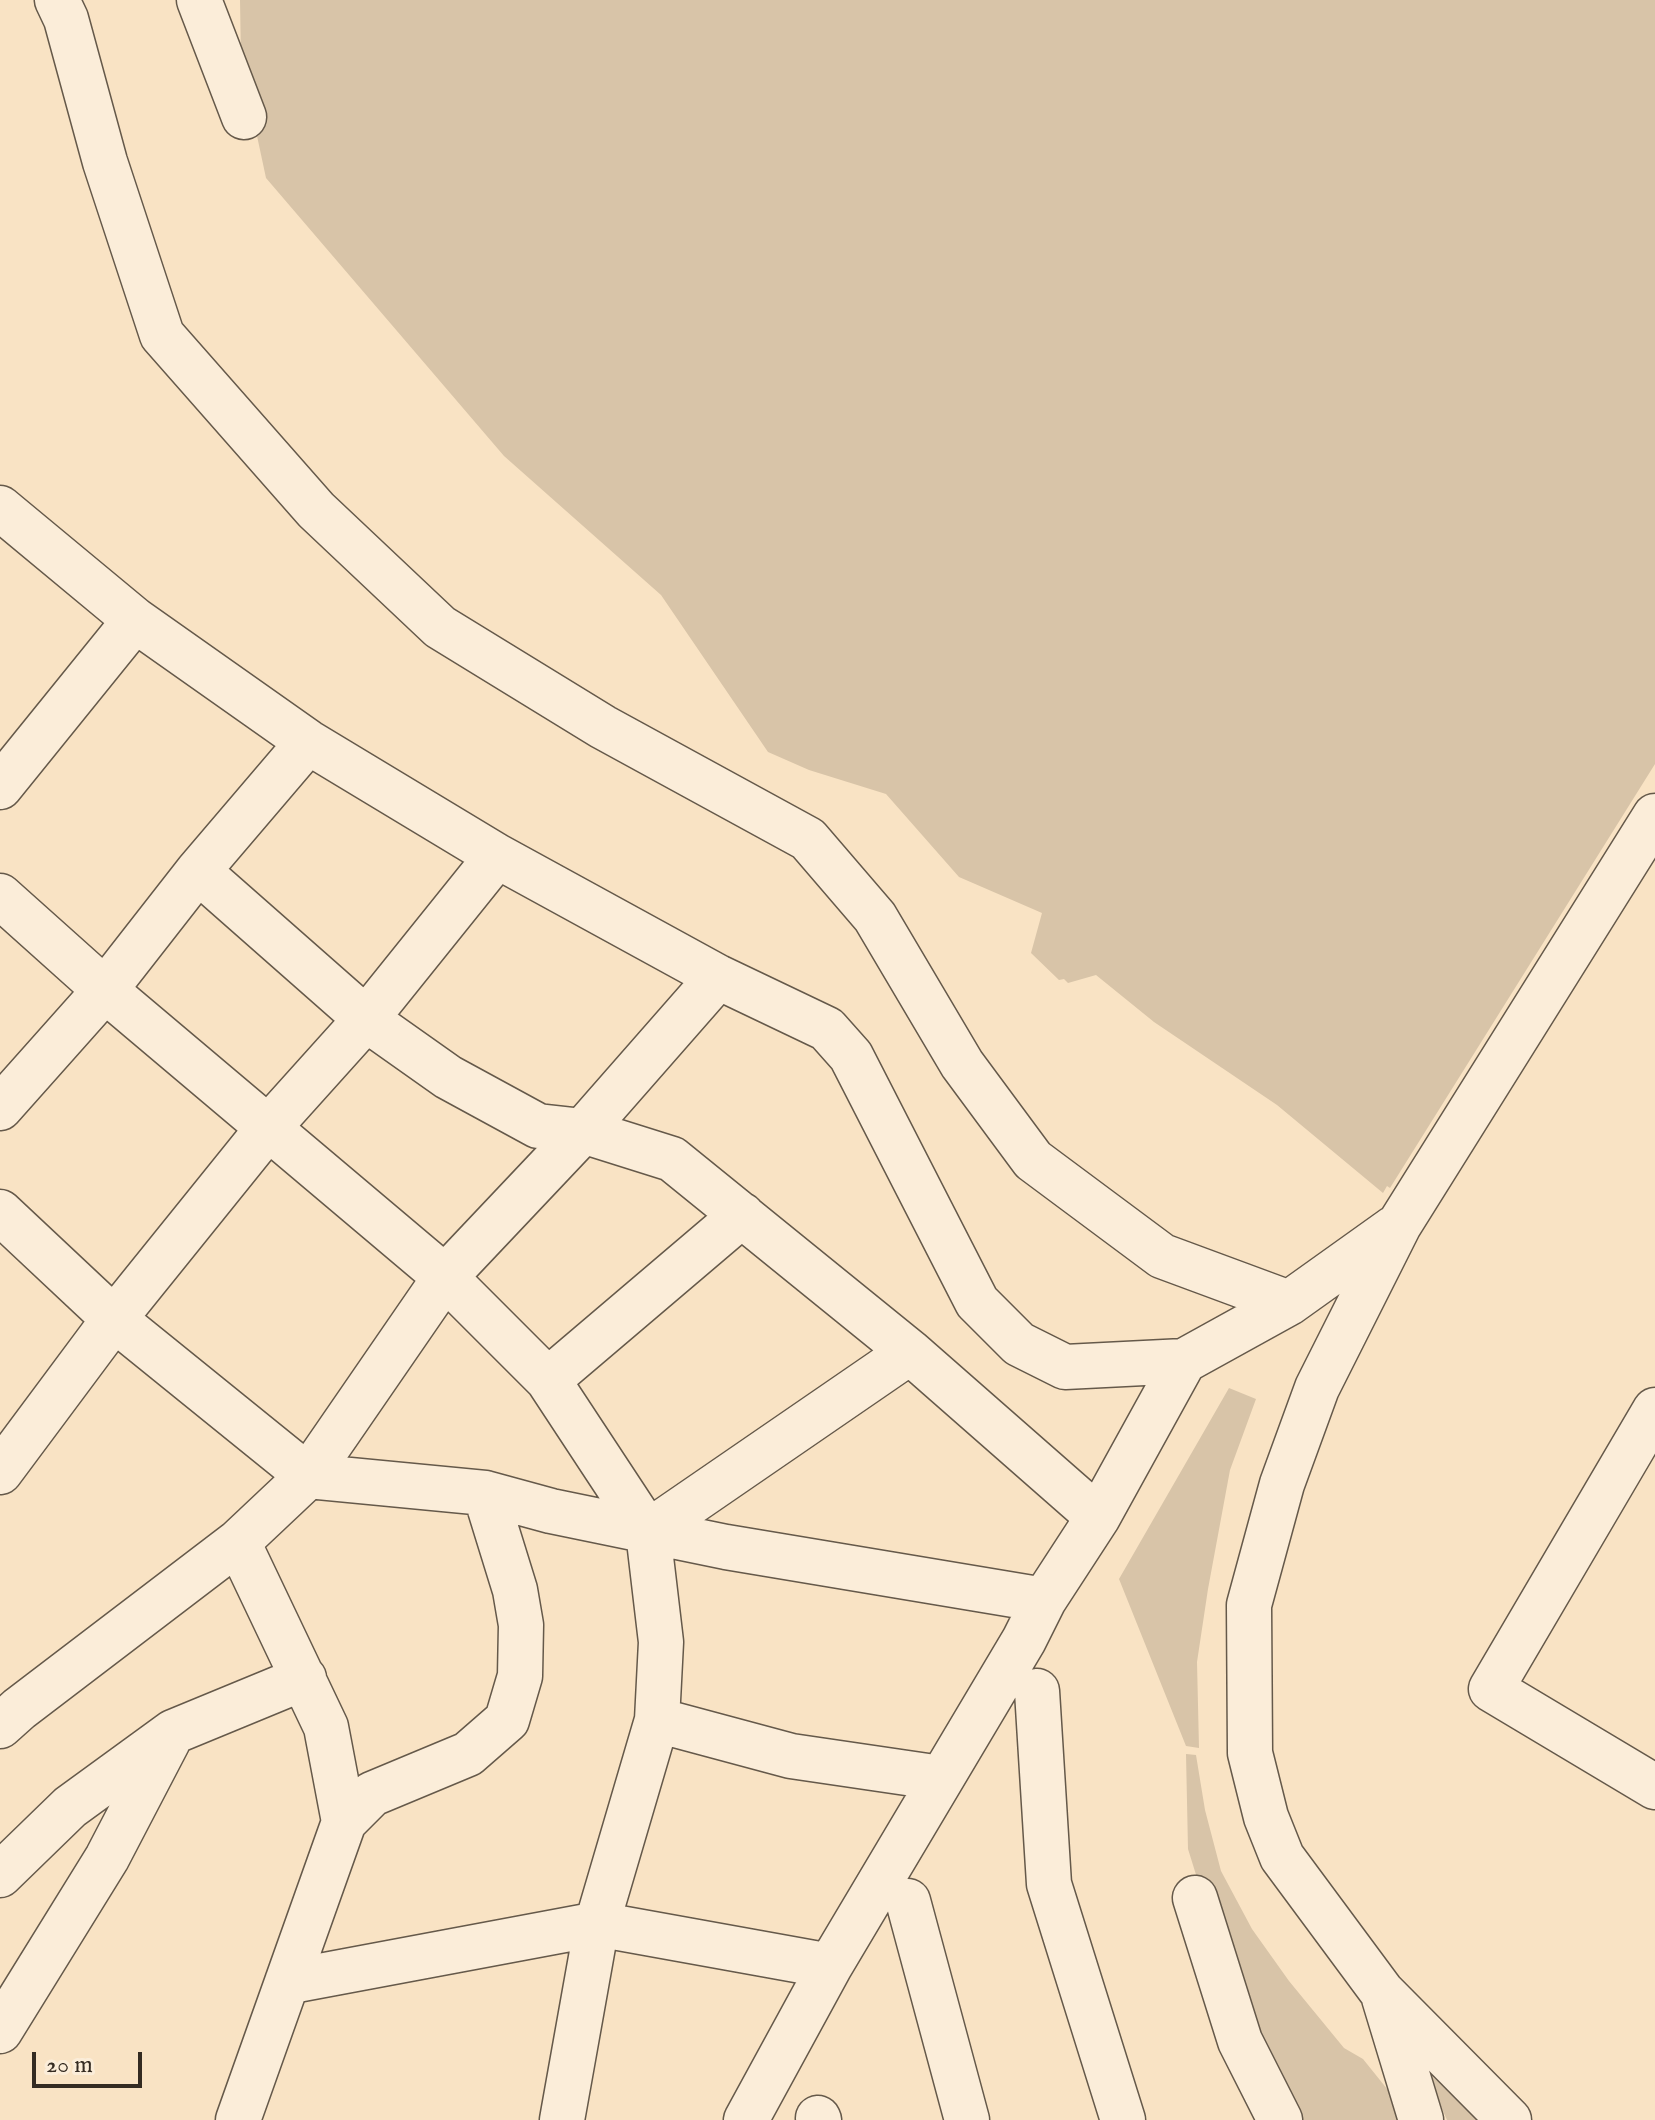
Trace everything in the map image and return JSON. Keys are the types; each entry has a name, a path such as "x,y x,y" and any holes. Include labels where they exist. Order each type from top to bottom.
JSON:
{"street":[{"path":"57,0 66,19 105,162 162,335 316,510 440,627 603,727 808,839 875,917 962,1064 1033,1160 1162,1256 1289,1303"},
{"path":"199,0 244,117"},
{"path":"0,508 135,620 308,742 497,856 718,977 827,1029 851,1056 977,1302 1019,1344 1065,1367 1184,1361 1289,1303 1399,1225"},
{"path":"0,787 135,620"},
{"path":"0,1108 105,990 198,871 308,742"},
{"path":"1509,2120 1382,1992 1282,1857 1266,1817 1250,1753 1249,1605 1282,1484 1317,1388 1399,1225 1655,816"},
{"path":"0,1472 114,1319 268,1128 366,1019 497,856"},
{"path":"198,871 366,1019 448,1077 538,1126 583,1131 672,1159 910,1352 1098,1517"},
{"path":"0,896 105,990 445,1277 548,1380 648,1532 661,1642 657,1720 597,1924 562,2120"},
{"path":"0,1726 238,1542 308,1476 445,1277 583,1131 718,977"},
{"path":"0,1212 114,1319 308,1476 485,1493 648,1532 726,1547 1044,1600"},
{"path":"548,1380 742,1215"},
{"path":"648,1532 910,1352"},
{"path":"746,2120 830,1966 1024,1640 1044,1600 1098,1517 1184,1361"},
{"path":"1655,1410 1491,1689 1655,1787"},
{"path":"238,2120 344,1822 372,1794 468,1754 507,1720 520,1676 521,1625 515,1590 485,1493"},
{"path":"238,1542 326,1727 344,1822"},
{"path":"0,1875 70,1807 173,1732 304,1678"},
{"path":"1037,1691 1049,1884 1123,2120"},
{"path":"657,1720 791,1756 941,1778"},
{"path":"0,2031 107,1858 173,1732"},
{"path":"1195,1898 1240,2041 1280,2120"},
{"path":"908,1901 967,2120"},
{"path":"287,1982 597,1924 830,1966"},
{"path":"1382,1992 1421,2120"}],"shaded area":[{"path":"240,0 1655,0 1655,764 1390,1188 1387,1186 1383,1193 1277,1105 1154,1022 1096,975 1068,983 1064,979 1059,980 1031,953 1042,913 959,877 886,794 809,770 768,752 661,595 504,456 266,178 241,61"},
{"path":"1229,1388 1256,1399 1230,1470 1208,1589 1197,1662 1199,1748 1186,1746 1119,1579"},
{"path":"1186,1754 1196,1755 1205,1810 1221,1871 1252,1929 1289,1981 1344,2048 1363,2059 1400,2105 1404,2120 1295,2120 1241,2019 1188,1849"},
{"path":"1424,2069 1471,2112 1479,2120 1447,2120"}]}
